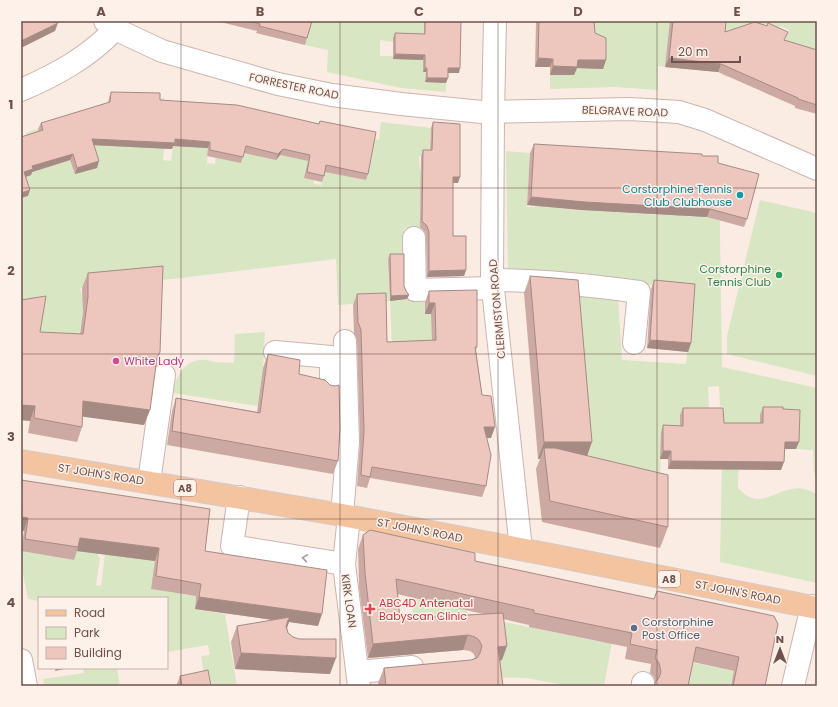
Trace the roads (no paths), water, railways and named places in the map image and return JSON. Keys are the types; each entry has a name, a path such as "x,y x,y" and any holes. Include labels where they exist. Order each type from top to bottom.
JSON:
{"main road":[{"name":"ST JOHN'S ROAD","path":"21,461 341,515 814,607"}],"street":[{"name":"CLERMISTON ROAD","path":"495,21 492,284 520,549"},
{"name":"FORRESTER ROAD","path":"110,25 162,51 238,74 298,89 350,98 493,112"},
{"path":"21,90 39,83 78,61 104,40 110,25"},
{"name":"BELGRAVE ROAD","path":"493,112 598,109 678,112 705,120 817,169"},
{"path":"414,238 415,290 492,284 550,282 582,284 639,292 634,343"},
{"path":"341,515 348,442 345,342"},
{"path":"276,352 330,357 332,438 341,515"},
{"path":"149,482 164,376"},
{"path":"239,497 232,546 344,564"},
{"name":"KIRK LOAN","path":"341,515 344,564 358,679"},
{"path":"793,686 814,607"},
{"path":"331,642 354,643"},
{"path":"21,660 26,686"},
{"path":"358,679 432,665"}],"place":[{"name":"Corstorphine Tennis Club Clubhouse","path":"740,195"},
{"name":"Corstorphine Tennis Club","path":"779,275"},
{"name":"White Lady","path":"116,361"},
{"name":"ABC4D Antenatal Babyscan Clinic","path":"370,609"},
{"name":"Corstorphine Post Office","path":"634,628"}]}
